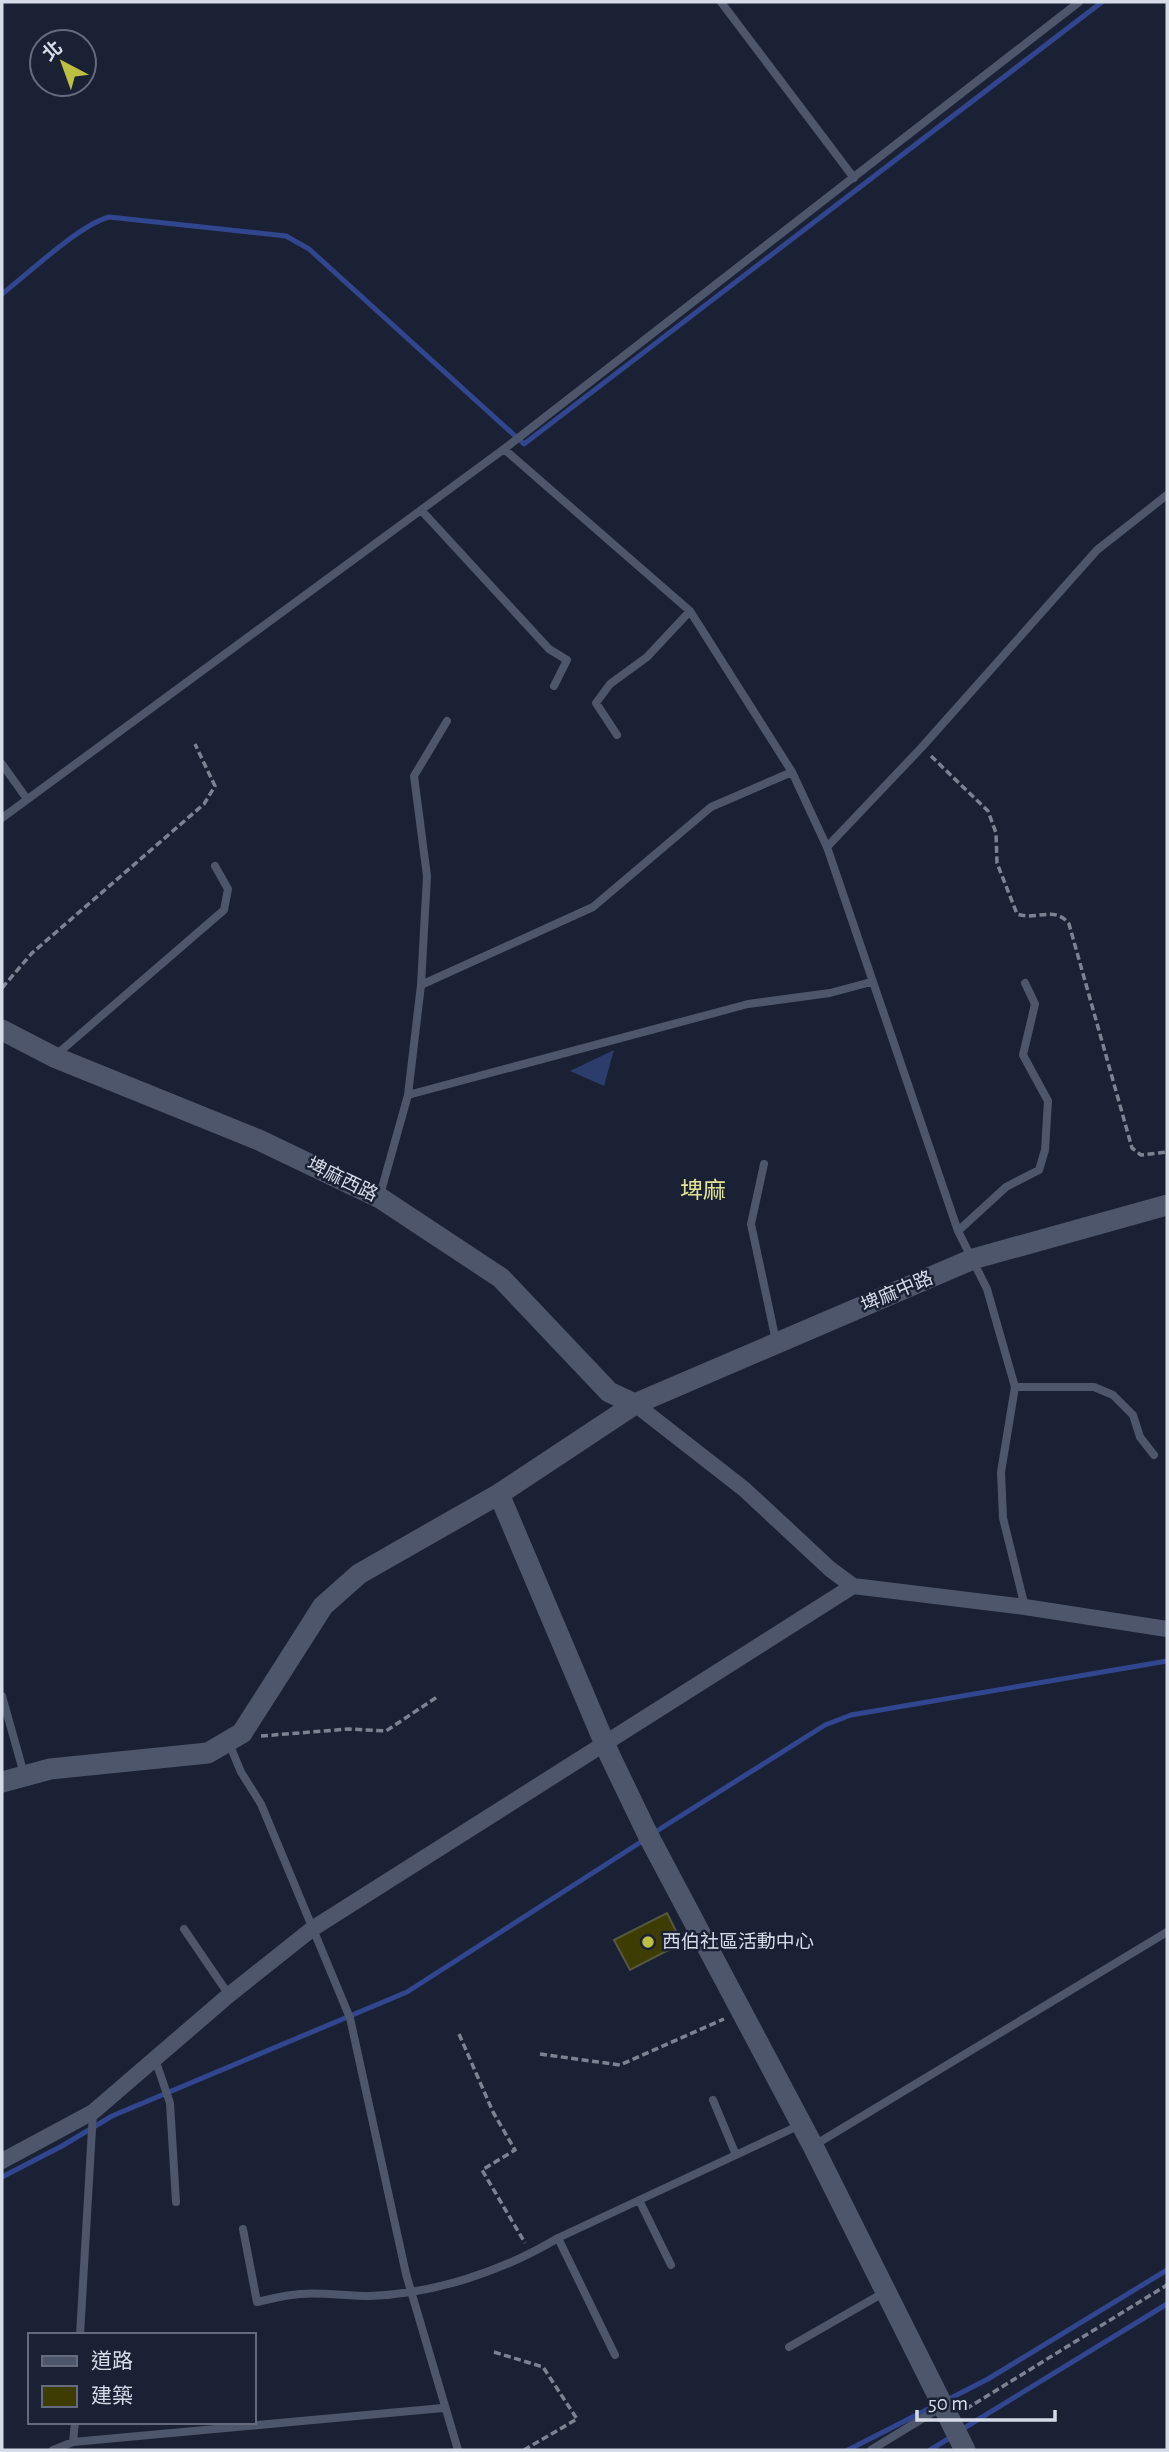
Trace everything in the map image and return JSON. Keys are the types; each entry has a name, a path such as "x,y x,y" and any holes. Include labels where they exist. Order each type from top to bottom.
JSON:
{"street":[{"name":"埤麻西路","path":"2,1030 54,1057 258,1140 380,1198 501,1278 609,1392 635,1404"},
{"name":"埤麻中路","path":"235,1737 323,1606 359,1573 499,1494 635,1404 973,1259 1167,1205"},
{"path":"635,1404 744,1489 830,1569 853,1586 1025,1606 1167,1629"},
{"path":"499,1494 606,1741 610,1756 649,1837 813,2146 965,2450"},
{"path":"2,2161 93,2112 229,1995 312,1929 853,1586"},
{"path":"2,1782 24,1774 208,1753 235,1737"}],"lane":[{"path":"721,2 854,177"},
{"path":"2,818 507,446 1079,2"},
{"path":"507,446 690,611 792,772 827,847 958,1231 987,1289 1015,1387 1001,1472 1003,1518 1025,1606"},
{"path":"827,847 922,747 1097,550 1167,495"},
{"path":"421,510 549,649 567,660 554,686"},
{"path":"617,735 596,703 610,684 647,657 690,611"},
{"path":"380,1198 408,1095 421,985 427,876 414,776 447,721"},
{"path":"2,764 27,799"},
{"path":"421,985 593,907 711,807 792,772"},
{"path":"54,1057 224,910 228,889 215,866"},
{"path":"408,1095 748,1004 830,993 871,982"},
{"path":"958,1231 1006,1187 1038,1170 1045,1150 1048,1101 1024,1055 1035,1004 1025,983"},
{"path":"764,1164 751,1224 777,1344"},
{"path":"1015,1387 1094,1387 1113,1395 1133,1415 1140,1437 1154,1455"},
{"path":"2,1696 24,1774"},
{"path":"235,1737 241,1772 261,1804 350,2018 410,2291 443,2408 458,2450"},
{"path":"184,1929 229,1995"},
{"path":"813,2146 1167,1932"},
{"path":"155,2059 170,2103 176,2202"},
{"path":"713,2100 736,2155"},
{"path":"80,2333 93,2112"},
{"path":"243,2229 257,2302 298,2294 370,2296 410,2291 478,2275 531,2254 558,2238 800,2125"},
{"path":"639,2200 671,2265"},
{"path":"558,2238 615,2355"},
{"path":"789,2347 885,2292"},
{"path":"53,2450 74,2441 443,2408"},
{"path":"871,2450 946,2413"},
{"path":"74,2441 75,2424"}],"path":[{"path":"2,988 32,953 204,804 215,786 195,744"},
{"path":"922,747 988,811 996,833 997,863 1017,914 1024,917 1055,913 1063,916 1069,924 1132,1148 1141,1155 1167,1152"},
{"path":"235,1737 271,1738 349,1729 386,1731 437,1697"},
{"path":"540,2054 620,2065 741,2011"},
{"path":"459,2034 493,2112 515,2150 482,2170 531,2254"},
{"path":"946,2413 1167,2285"},
{"path":"494,2352 543,2367 577,2419 524,2450"}],"shaded area":[{"path":"614,1050 604,1086 570,1071"}],"building":[{"name":"西伯社區活動中心","path":"667,1913 682,1943 630,1970 614,1940"}],"waterway":[{"path":"2,294 69,240 109,217 286,236 309,249 524,444 1102,2"},
{"path":"652,1834 825,1725 851,1715 1167,1661"},
{"path":"2,2177 112,2116 407,1992 644,1840"},
{"path":"947,2400 988,2379 1167,2270"},
{"path":"961,2430 1167,2304"},
{"path":"848,2450 938,2404"},
{"path":"930,2450 953,2436"}],"place":[{"name":"西伯社區活動中心","path":"648,1942"}],"district":[{"name":"埤麻","path":"703,1191"}]}
